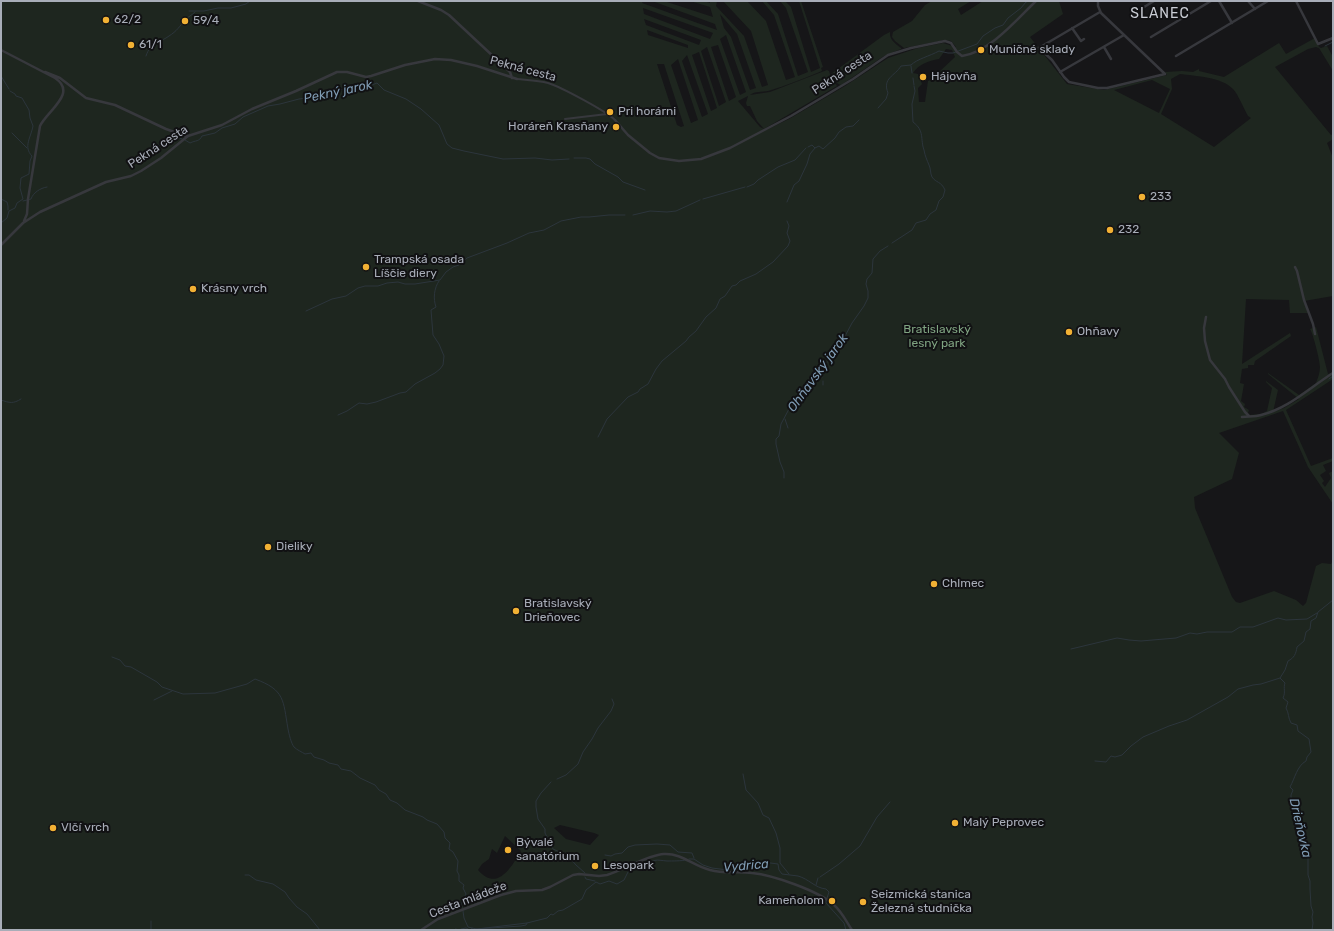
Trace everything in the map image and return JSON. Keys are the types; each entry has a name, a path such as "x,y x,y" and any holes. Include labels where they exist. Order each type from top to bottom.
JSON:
{"street":[{"path":"418,1 441,10 449,15 510,72 512,78"},
{"name":"Pekná cesta","path":"1,245 23,224 54,204 106,182 131,176 161,158 188,136 222,125 252,109 339,72 371,76 430,59 440,59 477,66 512,78 551,84 608,114 627,134 650,153 659,158 679,161 701,159 730,148 791,116 853,79 888,55 911,48 943,42 950,43 957,52 964,56 985,47 999,36 1036,1"},
{"path":"1098,1 1100,12 1165,74 1103,88 1069,82 1052,60 1038,48 1100,12"},
{"path":"1131,15 1154,1"},
{"path":"1151,37 1211,1"},
{"path":"1219,1 1232,23"},
{"path":"1248,1 1255,9"},
{"path":"1176,56 1268,1"},
{"path":"1296,1 1318,44 1333,38"},
{"path":"1072,28 1081,41 1084,39"},
{"path":"1060,72 1124,35"},
{"path":"1104,47 1111,58"},
{"path":"1,50 59,81 63,88 63,93 59,103 46,116 40,126 27,214 23,224"},
{"path":"37,69 60,78 86,98 115,105 166,129 188,136"},
{"path":"565,119 608,114"},
{"path":"1295,267 1315,334"},
{"path":"1206,316 1204,328 1210,360 1225,379 1237,400 1249,416"},
{"path":"1242,417 1261,415 1288,404 1333,373"},
{"name":"Cesta mládeže","path":"421,930 438,919 504,894 516,891 542,890 573,875 579,874 599,876 612,873 656,855 672,854 686,858 704,868 714,871 750,872 769,876 793,884 827,899 838,909 852,930"}],"green space":[{"name":"Bratislavský lesný park","path":"1,1 643,1 642,3 717,30 715,24 652,1 664,1 713,17 710,7 690,1 704,1 710,3 710,1 717,1 716,6 744,36 762,87 768,85 751,31 723,1 747,1 766,21 786,80 795,77 774,15 762,1 766,1 778,14 798,76 808,72 786,8 780,1 785,1 791,7 811,72 820,68 799,1 801,1 823,67 821,68 822,71 782,87 768,91 756,92 750,95 770,92 827,70 837,86 764,129 766,130 789,119 845,86 888,58 918,48 943,43 956,47 951,41 945,40 904,48 892,37 893,32 912,21 925,5 932,1 971,1 958,9 961,15 983,1 1059,1 1063,14 1030,37 1067,84 1104,90 1167,75 1165,72 1193,72 1199,69 1199,71 1224,77 1279,43 1286,54 1315,38 1319,47 1321,48 1327,46 1333,57 1333,71 1319,48 1316,47 1308,49 1275,67 1331,135 1333,134 1333,139 1327,143 1333,158 1333,296 1304,301 1308,313 1290,313 1289,300 1246,299 1242,364 1290,333 1291,336 1255,361 1254,365 1248,365 1248,368 1242,369 1240,383 1244,384 1241,401 1245,404 1244,407 1249,410 1249,415 1261,414 1267,411 1272,388 1266,381 1278,390 1273,412 1284,408 1299,399 1268,373 1299,395 1316,383 1320,371 1320,364 1310,329 1316,327 1328,374 1333,372 1333,379 1286,410 1311,466 1333,458 1333,461 1323,465 1326,471 1320,475 1324,481 1322,483 1325,487 1331,478 1329,473 1333,471 1333,504 1308,467 1283,411 1219,433 1239,453 1232,479 1194,497 1195,508 1232,597 1236,602 1240,603 1274,591 1296,600 1303,606 1306,603 1316,566 1322,563 1331,564 1333,560 1333,930 1,930","holes":["643,8 713,33 710,39 644,14","720,14 737,34 756,88 750,90 731,37 724,28","644,19 701,40 699,45 646,25","647,30 688,45 688,48 648,35","726,35 746,92 740,95 720,39","718,45 736,97 729,101 711,47","707,47 726,102 719,106 701,51","946,49 952,50 955,57 938,73 936,78 928,81 925,102 919,102 918,88 922,84 918,74 913,73 921,65 939,59","699,52 717,108 711,111 692,55","687,55 708,114 702,117 682,61","678,59 698,120 691,123 671,65","657,64 664,64 684,126 681,127 677,125","1180,74 1208,78 1228,85 1235,91 1248,116 1251,118 1214,147 1161,114 1172,89 1171,79","1152,80 1170,89 1159,113 1114,90","748,96 746,103 747,106 750,106 757,121 764,129 760,127 738,101","560,825 599,835 590,845 566,839 554,828","505,836 521,851 508,870 497,878 491,879 478,870 482,864 489,859 492,849 497,853"]},
{"path":"890,32 892,40 901,49 884,56 841,85 835,81 831,74"}],"waterway":[{"path":"189,11 231,8 246,4 250,1"},
{"path":"878,108 886,99 888,93 888,81 901,66 911,65 939,51 953,53 977,44 983,36 995,28 1003,25 1008,18 1029,1"},
{"path":"146,56 150,48 155,43 165,39 178,29 185,20 195,12"},
{"path":"1325,46 1333,42"},
{"name":"Ohňavský jarok","path":"911,66 912,73"},
{"path":"1,76 9,89"},
{"name":"Ohňavský jarok","path":"913,78 914,85"},
{"name":"Pekný jarok","path":"185,140 190,143 197,141 202,136 215,133 222,128 235,124 243,117 268,106 326,95 343,89 364,88 377,83 384,90 406,99 421,109 439,125 447,144 452,148 503,159 569,159"},
{"name":"Ohňavský jarok","path":"892,243 912,230 916,223 926,220 930,214 936,210 945,190 942,185 932,177 930,166 925,156 921,132 917,125 913,122 912,104 915,91 914,86"},
{"path":"1,223 7,218 9,211 15,208 17,203 23,199 20,188 21,178 29,174 32,156 28,149 28,142 33,126 29,110 22,98 16,96 10,91"},
{"path":"808,147 812,145 815,148 819,146 823,149 839,132 846,127 853,126 859,120"},
{"path":"12,133 27,148"},
{"name":"Pekný jarok","path":"159,145 167,144 170,138 175,136 182,139"},
{"path":"747,187 754,184 778,167 795,160 806,148"},
{"path":"787,202 794,185 799,181 810,154 815,148"},
{"name":"Pekný jarok","path":"574,158 590,159 595,164 618,177 623,182 645,190"},
{"path":"23,201 31,199 37,191 47,187"},
{"path":"703,199 745,187"},
{"path":"1,199 7,202 8,210"},
{"path":"633,215 650,211 676,211 700,200"},
{"path":"306,311 332,299 346,296 358,288 365,286 378,286 398,282 415,284 440,280 446,272 459,265 467,258 529,233 544,230 561,221 581,217 625,215"},
{"path":"598,437 607,419 628,397 638,392 648,384 662,361 696,331 706,317 716,308 720,299 725,296 732,286 756,274 773,262 788,246 790,241 787,233 789,226 787,221"},
{"name":"Ohňavský jarok","path":"784,478 784,472 776,444 776,439 779,436 781,424 789,409 807,390 809,383 816,378 817,373 836,353 852,323 868,298 866,284 867,279 872,273 873,259 880,251 888,246"},
{"path":"338,415 359,403 367,404 376,402 406,392 415,384 440,369 443,365 444,356 433,335 431,310 436,307 434,294 439,281"},
{"name":"Ohňavský jarok","path":"821,370 822,377"},
{"path":"1329,379 1333,376"},
{"path":"1,400 16,402 21,399"},
{"name":"Ohňavský jarok","path":"785,419 788,428"},
{"name":"Drieňovka","path":"1312,930 1313,912 1308,875 1308,853 1305,847 1307,842 1299,825 1300,818 1295,800 1291,798 1293,790 1290,787 1298,769 1306,761 1311,752 1309,739 1298,731 1297,725 1291,723 1290,721 1286,708 1288,702 1283,698 1285,683 1280,678 1288,661 1294,656 1297,647 1304,641 1306,632 1310,629 1311,621 1316,618 1318,612 1333,600"},
{"path":"1071,649 1117,638 1141,641 1176,638 1190,633 1232,632 1240,627 1253,627 1278,618 1286,620 1307,619 1317,613"},
{"path":"112,657 120,660 125,666 131,667 157,682 162,687 183,694 215,693 247,684 255,679 272,687 281,697 290,736 295,748 305,754 311,753 314,757 338,765 341,769 351,771 360,778 375,785 379,790 386,794 390,800 397,803 405,810 437,824 444,832 445,838 450,843 449,849 453,852 458,861 457,871 459,881 464,885 463,888 466,894 461,903 462,908"},
{"path":"1095,761 1106,762 1111,756 1115,757 1122,755 1143,737 1187,720 1228,697 1238,689 1280,678"},
{"path":"154,700 172,691"},
{"path":"557,779 566,775 578,764 583,752 611,711 614,704 612,699"},
{"path":"743,774 746,790 758,803 763,815 769,818 776,833 780,848 780,863 789,874"},
{"path":"551,782 536,801 538,819 545,829 545,833 553,849 568,856 585,873"},
{"path":"820,877 839,864 860,846 877,817 890,802"},
{"path":"605,855 611,856 622,853 628,847 635,845 657,844 670,845 678,852 692,853 694,858"},
{"name":"Vydrica","path":"689,859 694,859 703,865 712,868 728,870 735,866 756,866 763,862 778,864 779,870 782,874 798,876 826,889 829,892 827,898"},
{"name":"Vydrica","path":"468,930 471,930 472,928 477,929 527,923 547,918 551,914 553,915 582,899 586,890 596,882 600,884 609,881 617,884 624,880 628,872 639,865 641,868 646,868 655,860 686,860"},
{"path":"245,875 249,875 256,880 273,884 285,892 297,907 307,914 320,930"},
{"path":"585,877 586,879 595,881"},
{"path":"816,885 818,878"},
{"name":"Vydrica","path":"826,901 826,903 844,923 846,930"},
{"path":"463,911 468,927 472,928"},
{"path":"151,921 151,930"},
{"name":"Vydrica","path":"476,929 521,926 526,925 527,923"},
{"name":"Vydrica","path":"461,929 468,929"}],"place":[{"name":"62/2","path":"106,20"},
{"name":"59/4","path":"185,21"},
{"name":"61/1","path":"131,45"},
{"name":"Muničné sklady","path":"981,50"},
{"name":"Hájovňa","path":"923,77"},
{"name":"Pri horárni","path":"610,112"},
{"name":"Horáreň Krasňany","path":"616,127"},
{"name":"233","path":"1142,197"},
{"name":"232","path":"1110,230"},
{"name":"Trampská osada Líščie diery","path":"366,267"},
{"name":"Krásny vrch","path":"193,289"},
{"name":"Ohňavy","path":"1069,332"},
{"name":"Dieliky","path":"268,547"},
{"name":"Chlmec","path":"934,584"},
{"name":"Bratislavský Drieňovec","path":"516,611"},
{"name":"Malý Peprovec","path":"955,823"},
{"name":"Vlčí vrch","path":"53,828"},
{"name":"Bývalé sanatórium","path":"508,850"},
{"name":"Lesopark","path":"595,866"},
{"name":"Kameňolom","path":"832,901"},
{"name":"Seizmická stanica Železná studnička","path":"863,902"}],"district":[{"name":"SLANEC","path":"1160,14"}]}
